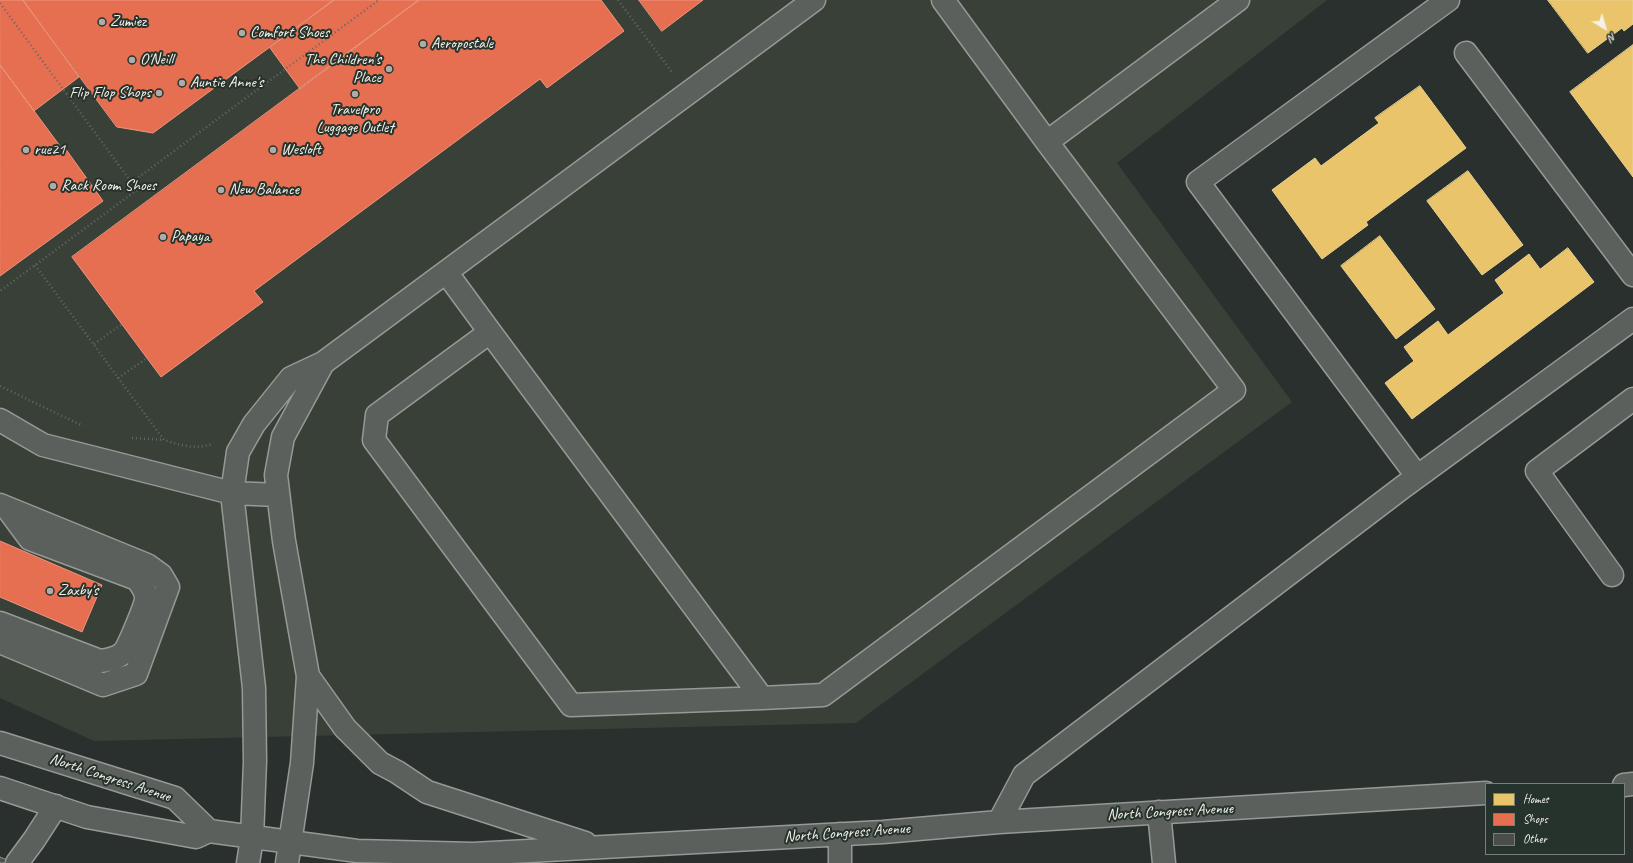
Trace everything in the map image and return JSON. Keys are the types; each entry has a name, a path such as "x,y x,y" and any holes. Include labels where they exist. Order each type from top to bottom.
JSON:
{"street":[{"path":"248,863 252,838 255,761 254,688 232,493 238,452 254,424 291,378 323,363 814,0"},
{"path":"490,332 377,415 374,440 572,706 823,695 1234,390 1047,142 943,0"},
{"path":"1047,142 1238,0"},
{"path":"1417,476 1198,182 1448,0"},
{"path":"1466,53 1633,274"},
{"path":"446,272 762,698"},
{"path":"999,822 1024,775 1417,476 1633,319"},
{"path":"288,853 302,763 308,676 284,541 276,475 283,437 323,363"},
{"path":"1612,575 1537,471 1633,399"},
{"path":"2,428 43,445 232,493 278,495"},
{"path":"0,622 100,661 113,659 124,652 129,644 146,600 144,588 137,579 30,539 4,507"},
{"path":"0,642 103,685 136,674 168,587 161,575 146,565 4,507"},
{"path":"308,676 345,728 380,763 397,772 427,792 597,847"},
{"name":"North Congress Avenue","path":"0,743 175,798 209,831"},
{"name":"North Congress Avenue","path":"0,788 87,817 196,837 209,831 252,838 288,853 357,851 473,854 840,834 999,822 1485,793"},
{"path":"17,863 56,806"},
{"path":"1159,812 1164,863"},
{"path":"840,834 840,863"}],"path":[{"path":"132,182 379,0"},
{"path":"618,0 673,72 666,77"},
{"path":"0,3 137,190 0,291"},
{"path":"35,265 164,440"},
{"path":"94,344 122,324"},
{"path":"118,378 147,358"},
{"path":"0,386 85,427"},
{"path":"126,437 164,440 187,447 202,447 214,444"}],"shaded area":[{"path":"0,0 1327,0 1117,163 1292,402 856,723 94,741 0,698"}],"building: Homes":[{"path":"1548,0 1633,0 1633,24 1624,31 1622,28 1588,53"},
{"path":"1633,45 1633,177 1570,92"},
{"path":"1420,86 1466,148 1366,222 1368,225 1322,259 1272,190 1315,158 1321,166 1379,123 1375,118"},
{"path":"1468,171 1523,245 1482,275 1427,201"},
{"path":"1380,236 1435,309 1396,339 1341,266"},
{"path":"1568,248 1594,282 1412,419 1385,383 1414,361 1404,347 1438,321 1448,335 1504,293 1495,280 1529,254 1540,269"}],"building: Shops":[{"path":"0,0 23,0 79,77 34,111 0,65"},
{"path":"23,0 334,0 153,133 117,127"},
{"path":"334,0 419,0 300,89 270,48"},
{"path":"419,0 601,0 624,31 547,88 540,79 254,291 263,302 161,377 72,257"},
{"path":"639,0 703,0 662,31"},
{"path":"0,65 63,150 65,148 103,201 0,276"},
{"name":"Zaxby's","path":"0,541 102,585 82,632 0,597"}],"building: Other":[{"path":"0,857 9,861 7,863 0,863"}],"place":[{"name":"Zumiez","path":"102,22"},
{"name":"Comfort Shoes","path":"242,33"},
{"name":"Aeropostale","path":"423,44"},
{"name":"O'Neill","path":"132,60"},
{"name":"The Children's Place","path":"389,69"},
{"name":"Auntie Anne's","path":"182,83"},
{"name":"Flip Flop Shops","path":"159,93"},
{"name":"Travelpro Luggage Outlet","path":"355,94"},
{"name":"rue21","path":"26,150"},
{"name":"Wesloft","path":"273,150"},
{"name":"Rack Room Shoes","path":"53,186"},
{"name":"New Balance","path":"221,190"},
{"name":"Papaya","path":"163,237"},
{"name":"Zaxby's","path":"50,591"}]}
